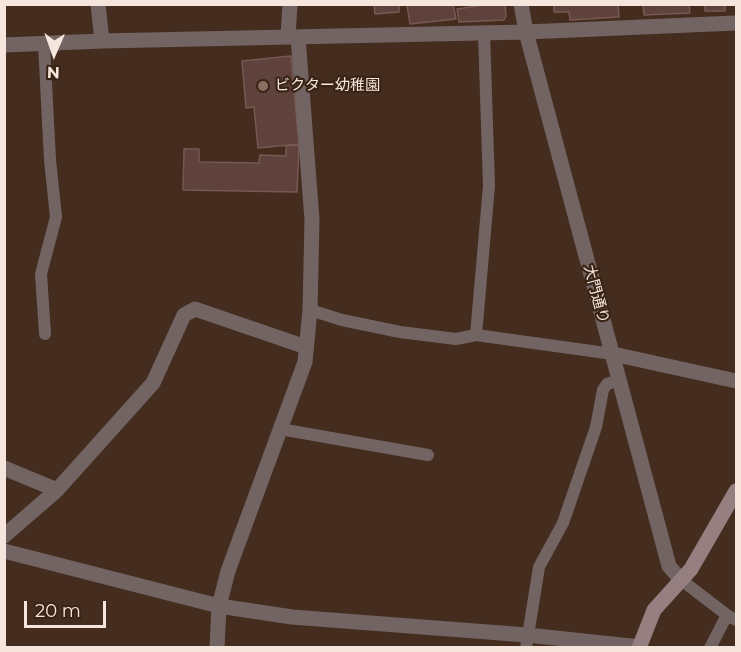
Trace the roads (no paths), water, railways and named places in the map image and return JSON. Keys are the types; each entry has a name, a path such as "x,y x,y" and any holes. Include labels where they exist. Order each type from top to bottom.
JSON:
{"main road":[{"path":"640,647 654,610 691,569 736,491"}],"street":[{"path":"98,4 102,41"},
{"path":"217,648 219,606 228,571 305,362 310,310 312,220 290,4"},
{"name":"大門通り","path":"521,4 526,32 669,566 680,579"},
{"path":"4,45 526,32 736,23"},
{"path":"4,536 57,490 153,383 184,315 195,309 306,347"},
{"path":"613,354 736,381"},
{"path":"4,468 57,490"},
{"path":"4,551 219,606 292,617 526,641 640,647"}],"lane":[{"path":"476,335 489,186 484,33"},
{"path":"44,44 50,160 56,217 41,274 45,334"},
{"path":"310,310 342,320 400,332 456,339 476,335 613,354"},
{"path":"526,641 538,567 563,523 596,427 603,390 607,384 619,380"},
{"path":"280,429 428,455"},
{"path":"680,579 732,617 710,648"}],"place":[{"name":"ビクター幼稚園","path":"263,86"}]}
